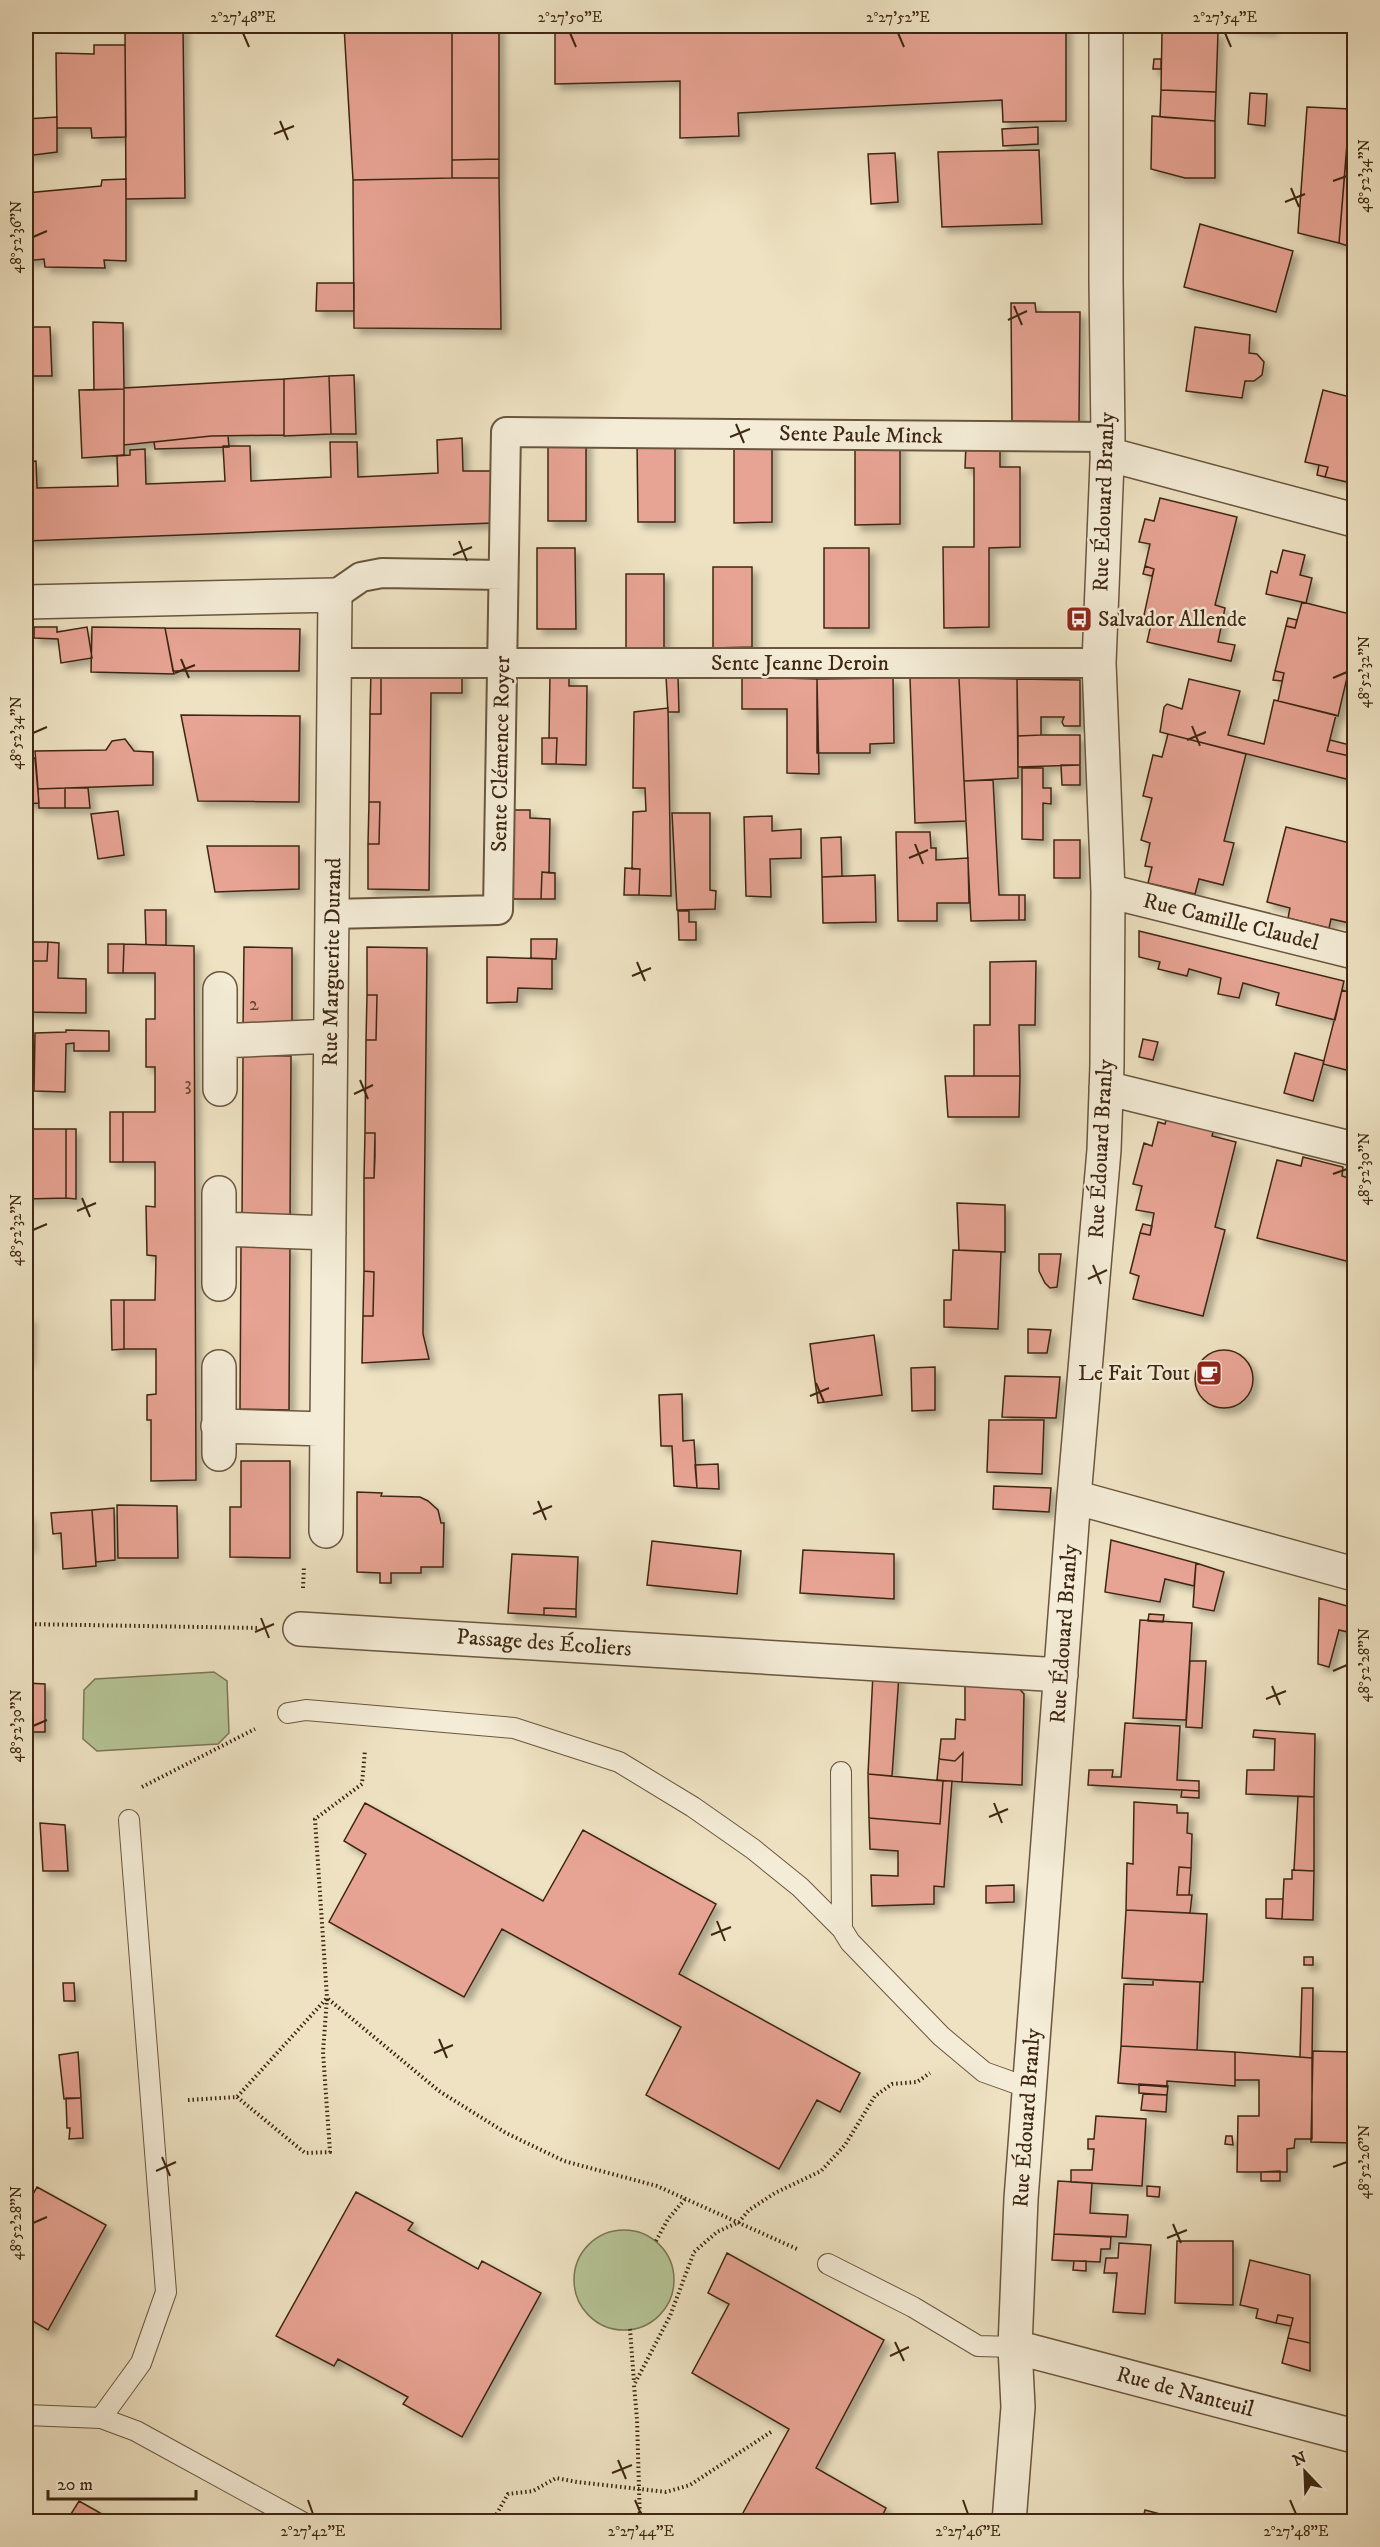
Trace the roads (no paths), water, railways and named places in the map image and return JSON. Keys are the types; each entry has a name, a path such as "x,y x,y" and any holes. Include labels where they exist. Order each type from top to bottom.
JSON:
{"street":[{"name":"Rue Édouard Branly","path":"1009,2522 1018,2407 1016,2347 1020,2199 1074,1497 1104,1150 1108,891 1099,663 1108,445 1106,26"},
{"name":"Sente Paule Minck","path":"506,432 1108,445"},
{"name":"Sente Clémence Royer","path":"332,914 498,910 506,432"},
{"path":"1108,445 1354,520"},
{"path":"26,602 335,595 361,577 382,573 503,575"},
{"name":"Rue Marguerite Durand","path":"326,1531 335,595"},
{"name":"Sente Jeanne Deroin","path":"334,663 1099,663"},
{"name":"Rue Camille Claudel","path":"1108,891 1354,952"},
{"path":"220,989 220,1089"},
{"path":"220,1041 331,1036"},
{"path":"1106,1088 1354,1149"},
{"path":"219,1192 219,1284"},
{"path":"219,1229 329,1233"},
{"path":"219,1367 218,1440 327,1429"},
{"path":"1074,1497 1354,1574"},
{"name":"Passage des Écoliers","path":"300,1629 1061,1675"},
{"name":"Rue de Nanteuil","path":"1016,2347 1354,2436"}],"lane":[{"path":"288,1713 306,1710 514,1728 619,1762 693,1807 753,1849 800,1887 941,2036 984,2072 1029,2088"},
{"path":"841,1772 842,1929"},
{"path":"102,2418 141,2363 166,2292 129,1820"},
{"path":"828,2264 913,2307 978,2346 1016,2347"},
{"path":"26,2415 102,2418 136,2431 302,2522"}],"place":[{"name":"Salvador Allende","path":"1079,619"},
{"name":"Le Fait Tout","path":"1209,1373"}]}
